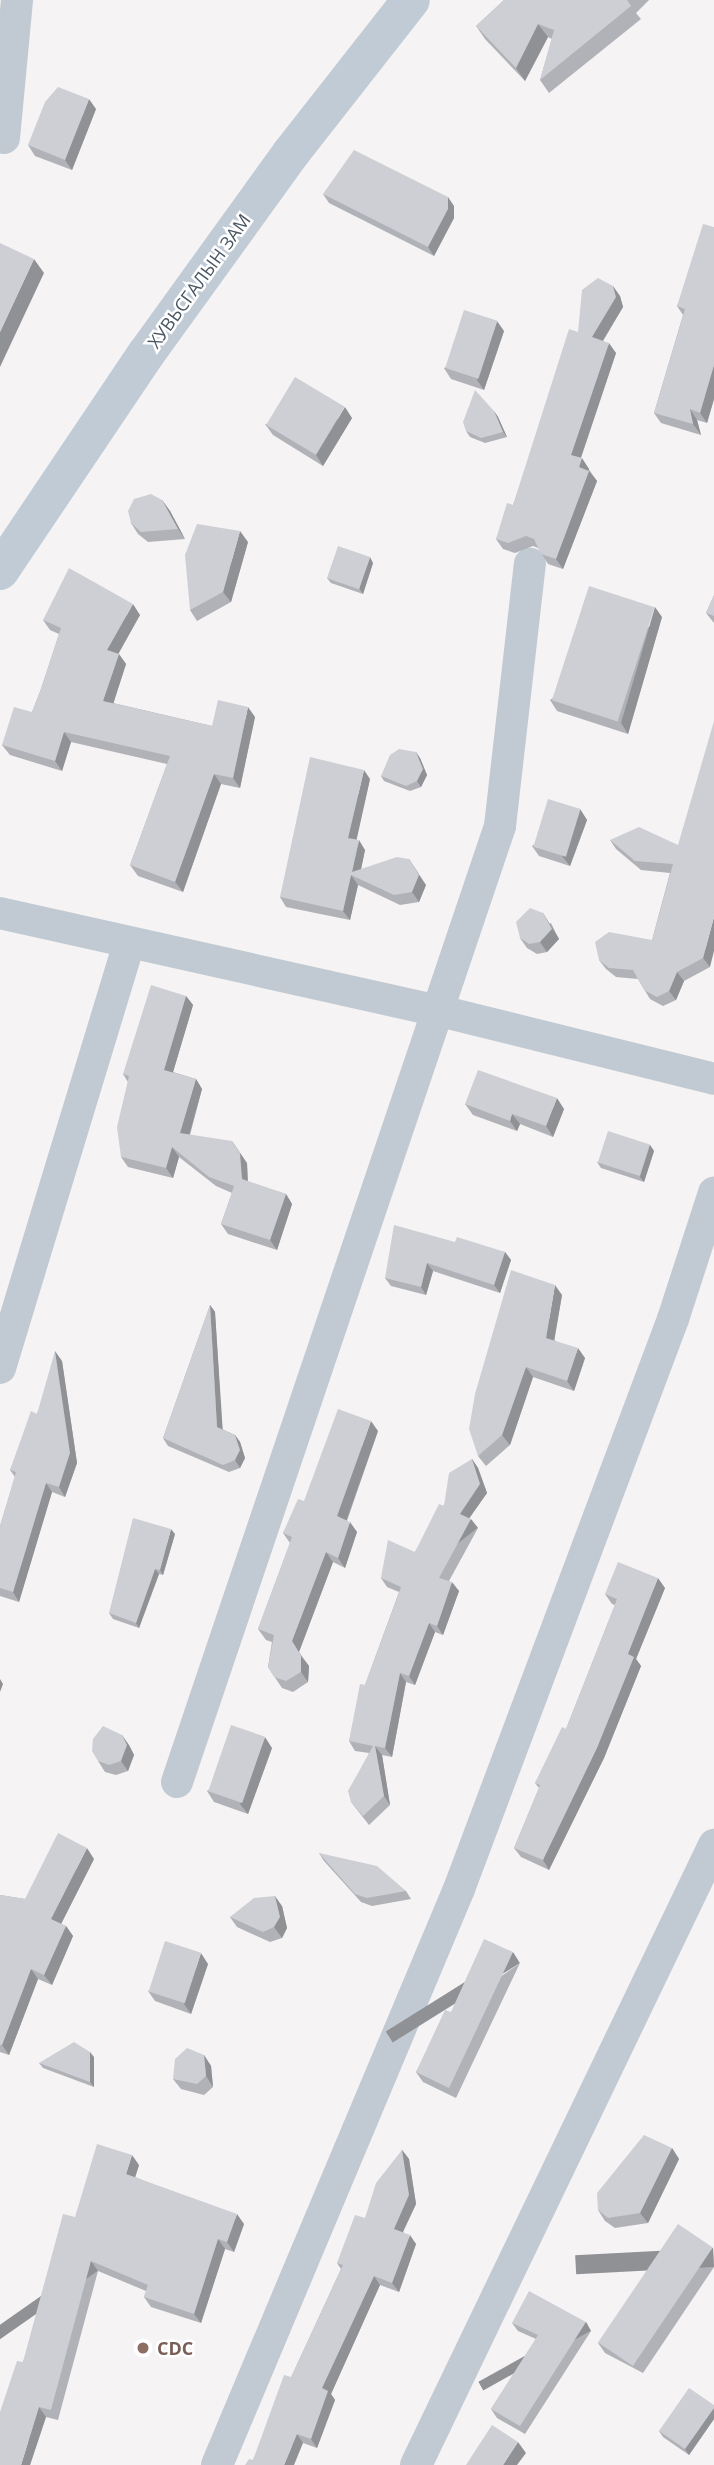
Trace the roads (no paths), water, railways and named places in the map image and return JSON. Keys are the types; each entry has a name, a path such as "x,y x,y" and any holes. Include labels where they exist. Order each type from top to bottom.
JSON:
{"main road":[{"name":"ХУВЬСГАЛЫН ЗАМ","path":"0,571 178,310 291,153 411,0"}],"street":[{"path":"4,138 17,0"},
{"path":"177,1782 440,1011 500,826 530,565"},
{"path":"0,913 440,1011 714,1079"},
{"path":"0,1368 129,943"},
{"path":"217,2465 459,1889 673,1319 714,1193"},
{"path":"416,2465 714,1845"}],"place":[{"name":"CDC","path":"143,2348"}]}
